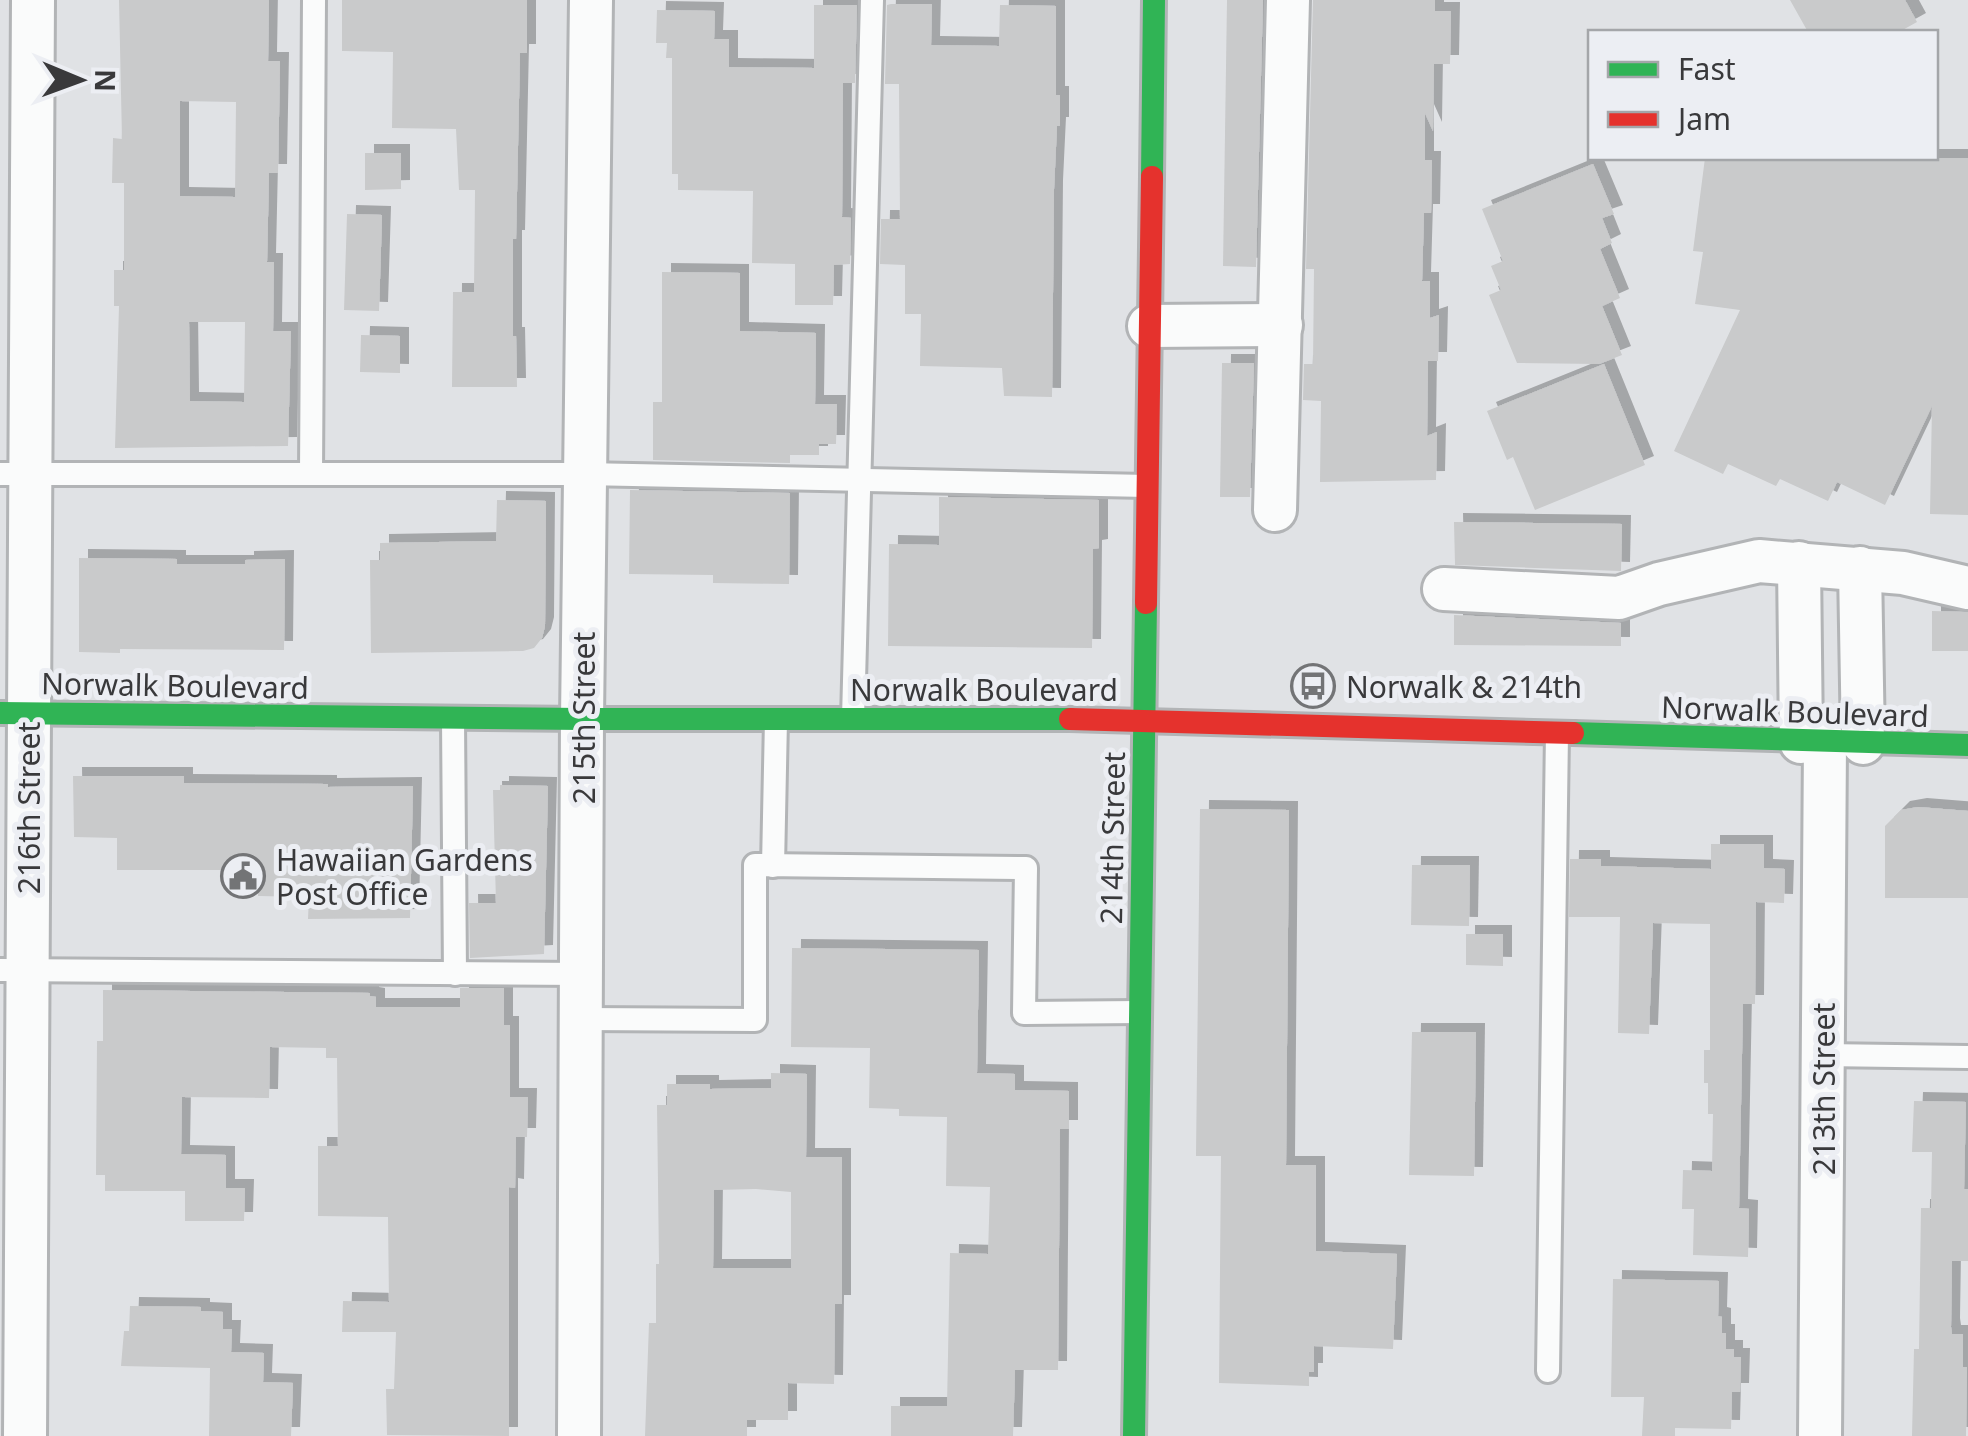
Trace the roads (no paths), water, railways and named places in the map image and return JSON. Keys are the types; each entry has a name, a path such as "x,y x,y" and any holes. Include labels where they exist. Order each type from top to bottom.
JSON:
{"main road":[{"name":"214th Street","path":"1134,1436 1154,0"},
{"name":"Norwalk Boulevard","path":"14,713 582,720 1144,718 1968,745"}],"street":[{"name":"216th Street","path":"25,1436 13,1198 15,474 32,0"},
{"name":"215th Street","path":"579,1436 591,0"},
{"path":"1275,510 1288,0"},
{"path":"1150,326 1281,325"},
{"path":"1444,589 1619,598 1659,584 1759,561 1860,568 1968,588"},
{"path":"1799,563 1830,742"},
{"path":"1830,742 1860,568"},
{"name":"213th Street","path":"1820,1436 1830,742"}],"lane":[{"path":"311,473 314,0"},
{"path":"853,719 872,0"},
{"path":"15,474 585,474 1147,486"},
{"path":"453,719 456,974"},
{"path":"773,866 776,719"},
{"path":"1548,1371 1556,733"},
{"path":"583,1020 755,1020 755,865 1026,868 1024,1014 1139,1012"},
{"path":"14,970 583,974"},
{"path":"1823,1055 1968,1057"}],"place":[{"name":"Norwalk & 214th","path":"1313,686"},
{"name":"Hawaiian Gardens Post Office","path":"243,876"}]}
